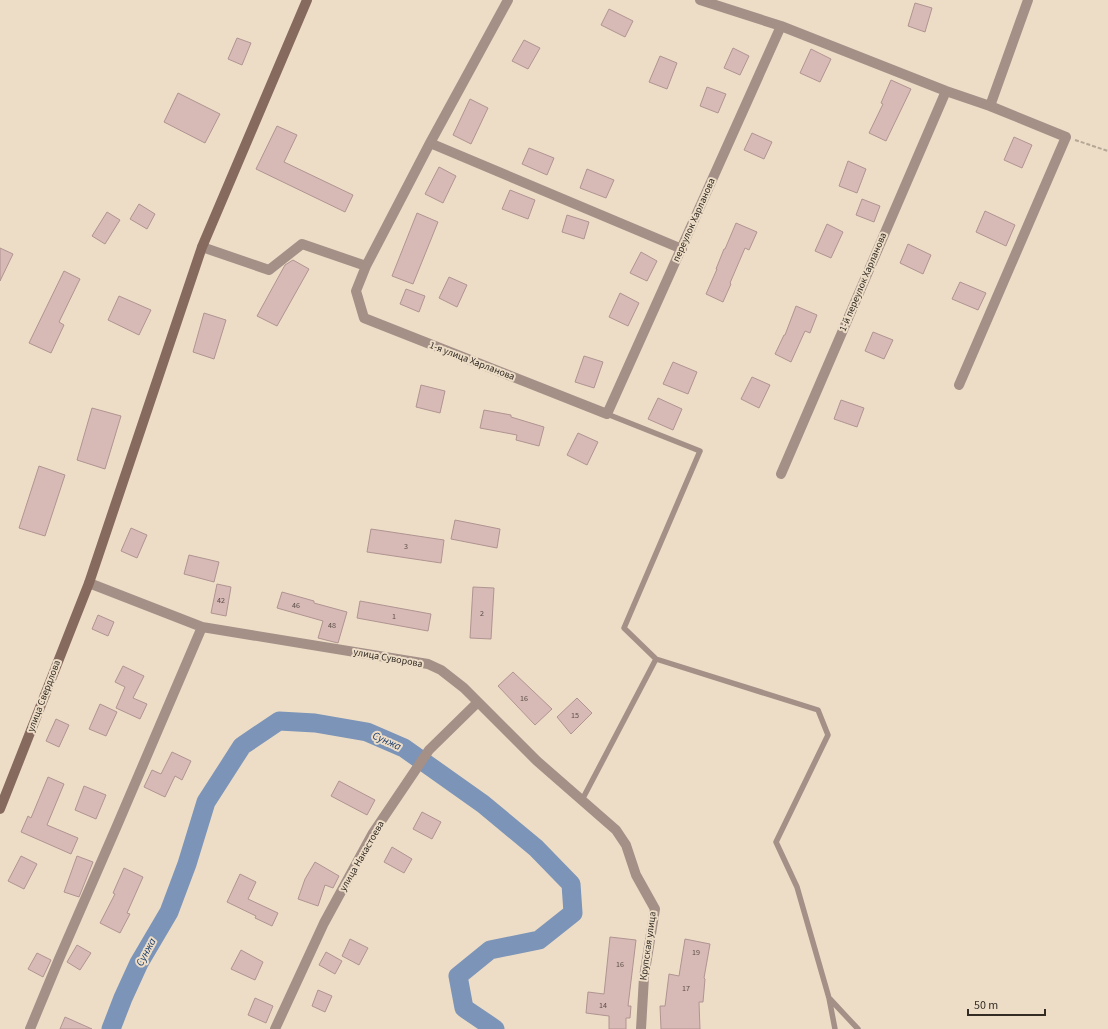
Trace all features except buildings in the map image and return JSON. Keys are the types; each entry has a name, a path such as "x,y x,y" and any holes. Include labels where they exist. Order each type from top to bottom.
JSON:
{"street":[{"name":"улица Свердлова","path":"0,809 89,583 202,247 307,0"},
{"path":"202,247 269,270 302,244 366,266 430,143 508,0"},
{"path":"700,0 781,26 946,91 990,106 1066,137 959,384"},
{"path":"990,106 1028,0"},
{"name":"переулок Харланова","path":"607,414 781,26"},
{"name":"1-й переулок Харланова","path":"781,474 946,91"},
{"path":"430,143 682,249"},
{"name":"1-я улица Харланова","path":"366,266 356,291 364,318 607,414"},
{"name":"улица Суворова","path":"89,583 202,627 428,664 441,670 464,688 537,761 616,830 626,845"},
{"path":"30,1029 202,627"},
{"name":"улица Накастоева","path":"275,1029 320,930 373,833 429,750 478,702"},
{"name":"Крупская улица","path":"626,845 636,875 655,909 644,977 642,1029"}],"lane":[{"path":"607,414 700,451 624,628 656,659 818,710 828,735 776,842 797,887 829,998 835,1029"},
{"path":"582,800 656,659"},
{"path":"829,998 858,1029"}],"path":[{"path":"1066,137 1108,151"}],"waterway":[{"name":"Сунжа","path":"111,1029 139,963 169,912 187,864 206,802 242,746 279,721 315,723 367,732 404,748 483,804 536,848 571,884 573,913 539,940 490,950 458,976 464,1008 495,1029"}]}
